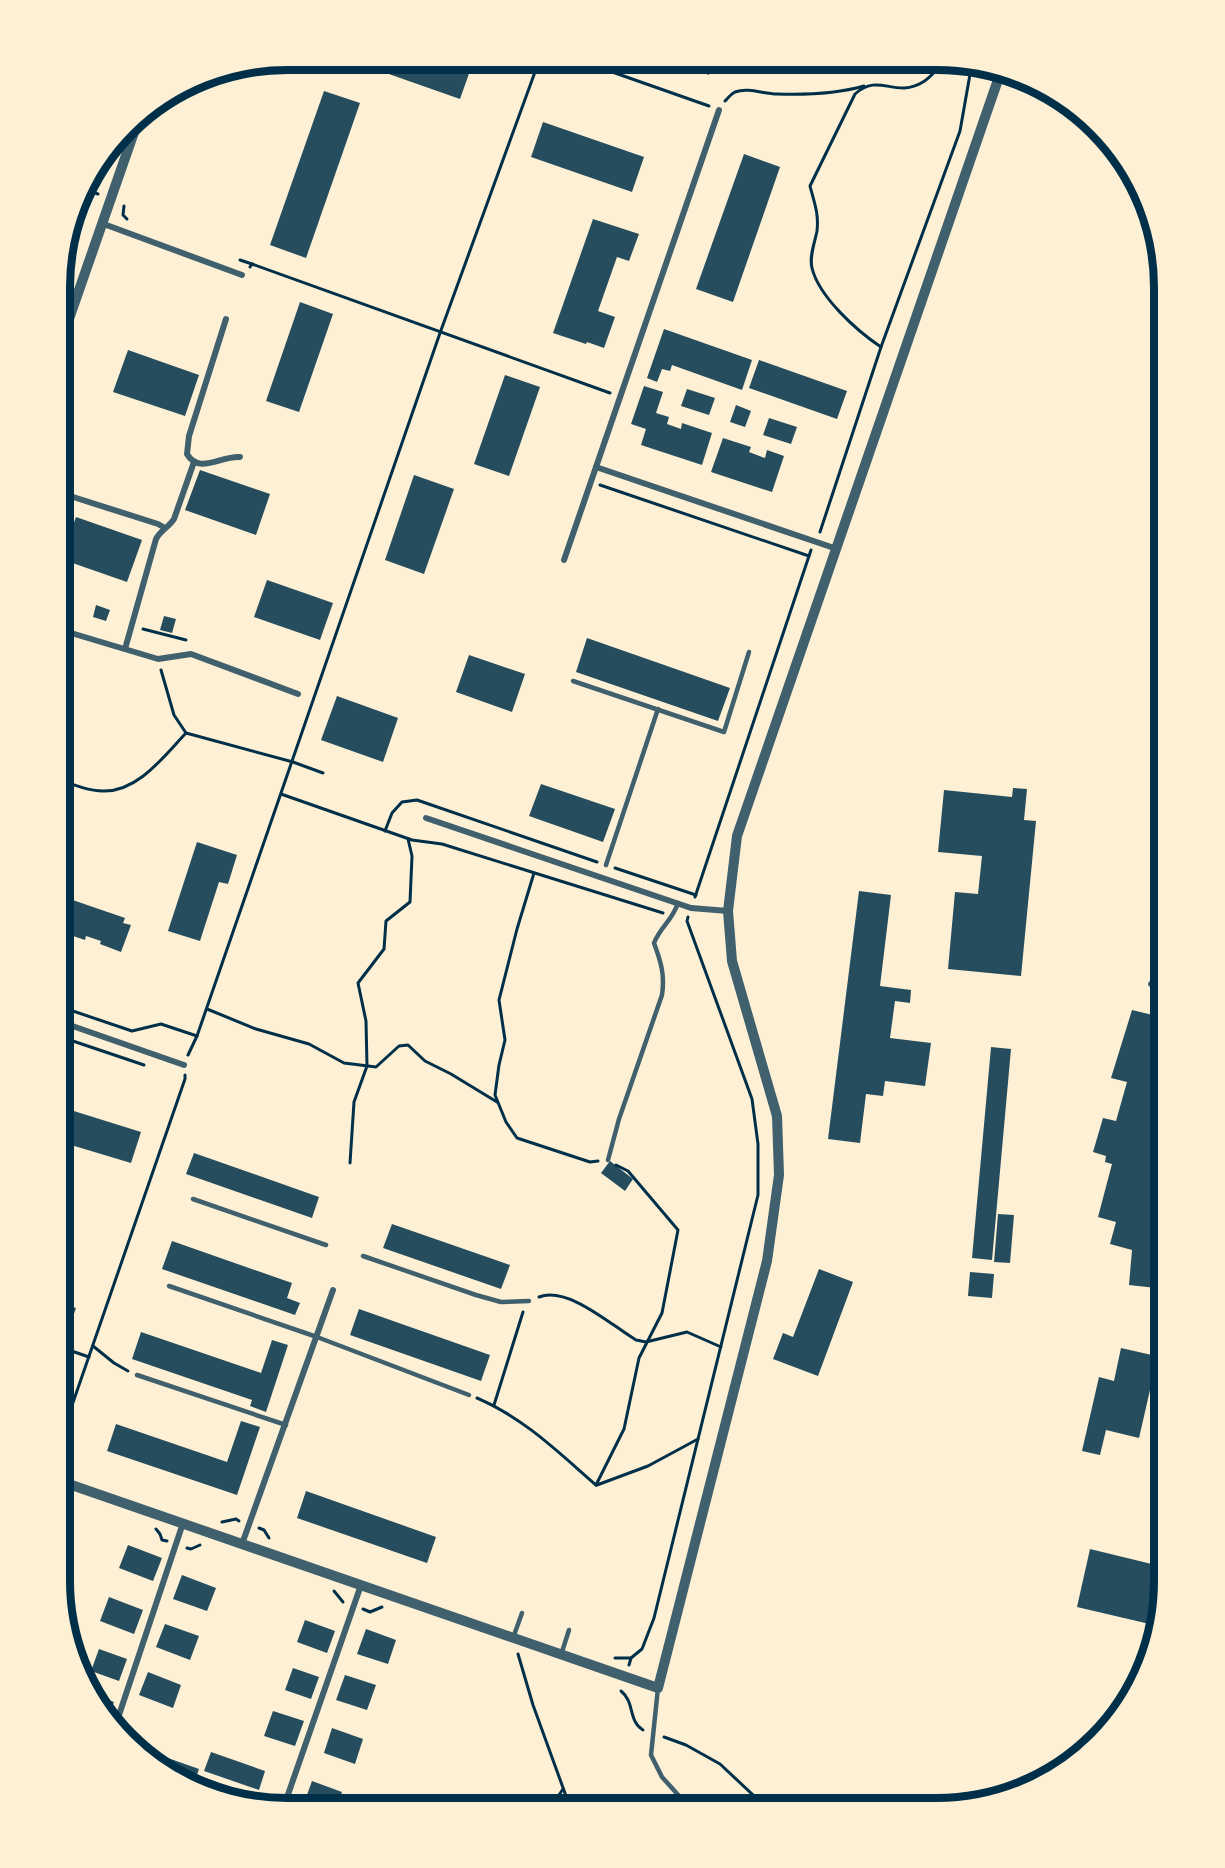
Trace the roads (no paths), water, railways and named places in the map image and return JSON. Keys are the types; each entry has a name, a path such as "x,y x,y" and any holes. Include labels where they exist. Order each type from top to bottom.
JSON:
{"street":[{"path":"70,1484 658,1688 767,1262 779,1175 777,1116 732,961 728,911 737,836 997,79"},
{"path":"564,560 719,110"},
{"path":"70,315 133,135"},
{"path":"101,223 242,275"},
{"path":"226,319 186,446 187,454 194,462 201,464 233,456 240,457"},
{"path":"124,649 156,539 174,519 194,462"},
{"path":"596,466 837,549"},
{"path":"70,496 165,528"},
{"path":"70,633 158,659 191,654 298,694"},
{"path":"426,818 691,908 728,911"},
{"path":"70,1025 184,1065"},
{"path":"243,1544 333,1290"},
{"path":"118,1717 183,1523"},
{"path":"287,1798 361,1585"}],"lane":[{"path":"573,681 724,732 749,652"},
{"path":"606,865 658,710"},
{"path":"608,1160 619,1119 662,995 663,970 654,943 659,931 673,917 678,903"},
{"path":"193,1200 326,1245"},
{"path":"363,1256 501,1302 527,1301"},
{"path":"169,1286 317,1337 469,1395"},
{"path":"137,1375 286,1425"},
{"path":"513,1638 522,1613"},
{"path":"561,1655 569,1630"},
{"path":"658,1688 651,1755 662,1778 681,1798"}]}
